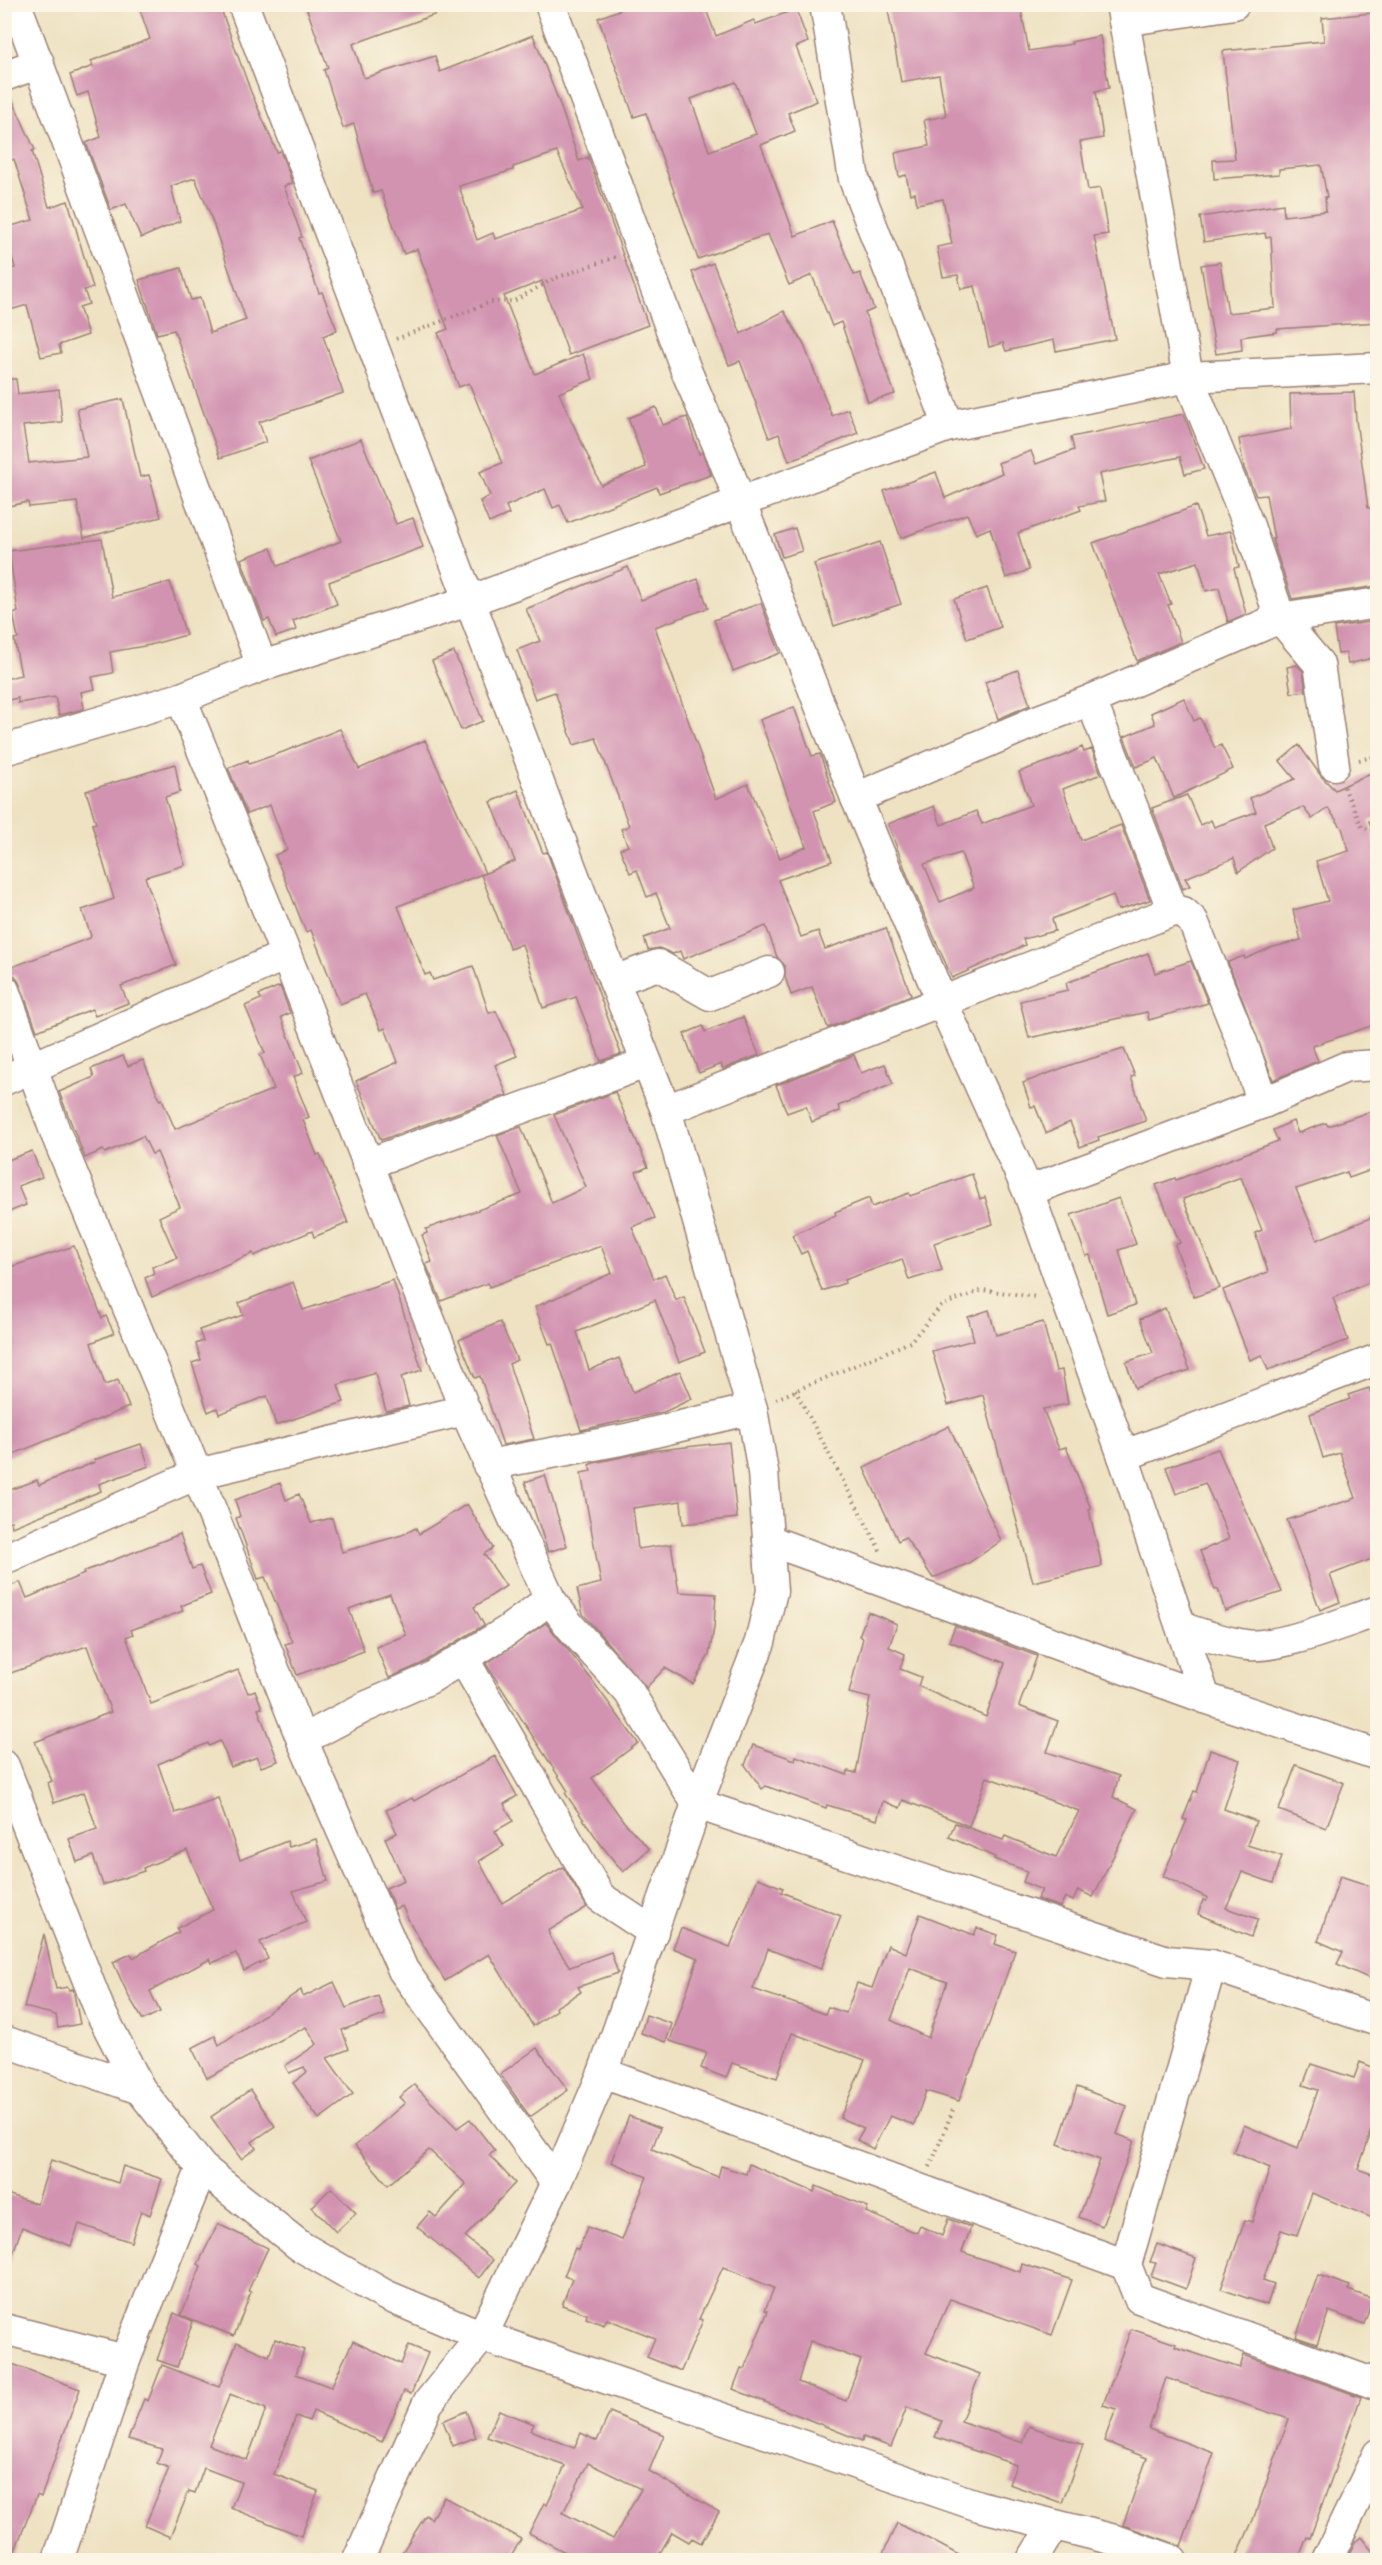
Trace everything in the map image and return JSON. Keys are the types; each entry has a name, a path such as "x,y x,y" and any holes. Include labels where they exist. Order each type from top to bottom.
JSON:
{"street":[{"path":"16,4 262,666"},
{"path":"243,4 614,981 666,1110 752,1409 763,1472 772,1590 760,1642 697,1804 603,2073 556,2182 482,2336 428,2403 357,2560"},
{"path":"550,4 640,247 856,798 942,1002 1028,1191 1123,1456 1205,1698"},
{"path":"825,4 854,179 949,426"},
{"path":"1234,4 1122,13 1188,377 1249,526 1280,618 1319,664 1334,765"},
{"path":"4,76 39,63"},
{"path":"4,750 181,698 262,666 469,601 949,426 1188,377 1377,368"},
{"path":"856,798 1280,618 1377,603"},
{"path":"181,698 286,955 465,1410 488,1466 550,1599 569,1625 629,1692 697,1804 1167,1960 1211,1965 1377,2021"},
{"path":"1091,700 1173,911"},
{"path":"666,1110 1173,911 1183,912 1193,921 1242,1042 1263,1102"},
{"path":"4,1080 286,955"},
{"path":"614,981 658,965 710,995 769,972"},
{"path":"4,990 61,1145 197,1474 302,1740 403,1971 556,2182"},
{"path":"367,1164 646,1063"},
{"path":"1028,1191 1263,1102 1346,1067 1377,1065"},
{"path":"1123,1456 1377,1359"},
{"path":"488,1466 626,1439 752,1409"},
{"path":"4,1559 197,1474 465,1410"},
{"path":"768,1540 1205,1698 1377,1755"},
{"path":"302,1740 365,1707 429,1679 507,1631 550,1599"},
{"path":"1183,1628 1215,1639 1249,1646 1282,1642 1377,1611"},
{"path":"464,1658 600,1897 653,1932"},
{"path":"4,1766 100,2011 140,2089 202,2168 300,2246 385,2295 482,2336 979,2506 1115,2540 1172,2560"},
{"path":"1211,1965 1126,2265 1138,2298 1377,2385"},
{"path":"4,2041 140,2089"},
{"path":"603,2073 1126,2265"},
{"path":"58,2560 125,2360 202,2168"},
{"path":"4,2329 125,2360"},
{"path":"1327,2560 1377,2454"},
{"path":"1032,2560 1053,2526"}],"path":[{"path":"373,348 490,302 514,301 553,279 640,247"},
{"path":"1334,765 1362,826 1377,831"},
{"path":"752,1409 910,1342 942,1305 983,1290 1067,1300"},
{"path":"795,1390 899,1587"},
{"path":"921,2190 954,2107"}],"building":[{"path":"138,4 219,4 251,92 277,152 280,151 289,173 292,183 284,186 302,237 299,238 319,293 322,292 337,330 323,336 343,393 259,422 266,442 220,458 174,330 157,334 139,280 181,268 191,300 200,298 210,333 246,320 210,214 195,178 171,186 180,221 141,238 126,204 111,210 86,143 101,137 88,92 77,96 70,75 93,66 91,61 150,39"},
{"path":"305,4 455,4 456,7 353,44 364,78 435,56 440,72 533,35 579,161 588,157 648,325 569,355 542,281 504,296 535,374 583,354 593,379 559,393 601,485 646,467 628,418 656,407 663,425 687,417 699,454 702,452 711,475 659,493 657,487 568,523 560,505 553,508 545,489 506,506 509,514 489,523 480,501 490,496 480,472 502,463 469,383 459,387 438,333 448,329 417,249 404,254 381,191 373,193 354,124 343,128 324,70 328,68","holes":["557,152 583,210 495,239 493,233 477,240 459,186 513,170 513,167"]},
{"path":"635,4 704,4 716,36 754,20 756,24 796,9 808,42 796,47 817,101 788,113 795,131 761,145 795,236 832,221 854,275 860,273 874,309 865,313 895,394 868,402 841,322 832,326 812,275 789,285 768,234 698,259 646,113 634,117 598,18","holes":["736,82 756,134 709,151 691,99"]},
{"path":"887,4 1020,4 1029,51 1072,44 1071,42 1100,36 1109,88 1096,91 1103,138 1080,142 1088,190 1100,188 1108,234 1094,236 1115,339 1056,351 1054,340 1006,351 1003,343 989,347 975,286 961,289 958,275 943,277 937,247 952,244 943,199 917,204 915,193 910,194 906,175 899,177 895,153 929,146 924,120 946,116 939,75 901,82"},
{"path":"1372,13 1377,63 1377,322 1277,329 1277,332 1241,337 1242,350 1216,354 1201,265 1220,262 1228,313 1275,308 1271,237 1266,238 1265,233 1204,242 1200,217 1283,204 1284,216 1326,211 1325,197 1327,197 1321,165 1279,169 1279,174 1214,179 1213,160 1235,159 1223,51 1324,41 1322,18"},
{"path":"9,92 35,150 32,151 49,207 68,201 93,288 84,290 89,304 79,307 88,335 59,345 61,353 41,357 27,305 4,312 4,271 15,268 4,228 33,220 14,159 4,164 4,93"},
{"path":"713,263 741,334 784,311 804,345 832,416 848,409 858,433 789,461 779,434 769,438 740,361 729,365 692,272"},
{"path":"4,379 16,379 18,394 59,389 62,422 23,426 29,463 87,457 77,409 123,399 140,477 149,475 161,517 84,538 77,502 29,507 28,502 4,507"},
{"path":"1354,392 1368,508 1377,508 1377,586 1292,599 1272,539 1274,539 1266,495 1256,496 1244,468 1239,439 1291,429 1290,394"},
{"path":"1184,414 1204,469 1185,474 1180,457 1099,474 1105,501 1079,506 1081,510 1018,533 1029,570 1006,578 990,528 976,534 967,514 901,538 884,491 936,472 945,498 1002,473 998,463 1031,451 1036,464 1074,450 1071,437"},
{"path":"361,439 396,524 413,518 423,547 329,582 337,604 293,621 296,630 276,637 269,619 264,621 241,559 271,548 278,566 341,541 308,461"},
{"path":"1196,506 1206,536 1231,531 1239,567 1234,568 1246,614 1228,622 1219,588 1206,591 1198,562 1159,574 1171,604 1168,605 1181,642 1137,661 1093,543"},
{"path":"795,528 802,551 782,557 775,535"},
{"path":"102,539 112,597 170,582 186,635 150,645 110,652 113,673 92,677 95,689 81,692 84,709 59,715 55,697 18,703 18,698 4,701 4,679 21,675 14,639 18,638 13,614 18,612 9,551"},
{"path":"880,542 901,604 834,626 814,564"},
{"path":"628,567 641,600 698,579 708,608 655,627 716,799 748,784 780,858 806,847 760,720 794,707 812,756 820,754 836,802 814,811 832,861 778,880 801,937 818,931 825,949 886,928 911,995 828,1028 812,987 791,995 785,977 785,966 777,957 766,926 683,959 680,951 673,954 659,948 648,950 644,938 670,928 656,893 647,897 637,870 630,873 620,849 628,846 621,829 629,826 596,738 574,745 555,692 535,699 517,650 540,641 526,609"},
{"path":"987,588 1001,627 967,639 954,599"},
{"path":"761,603 780,653 733,671 714,620"},
{"path":"1377,621 1377,657 1348,664 1346,653 1338,654 1334,627"},
{"path":"454,652 483,721 461,730 432,661"},
{"path":"1297,665 1303,671 1306,691 1291,693 1287,667"},
{"path":"1018,670 1030,705 998,719 985,682"},
{"path":"1184,698 1194,721 1200,718 1215,748 1221,745 1233,769 1174,798 1157,758 1136,767 1124,737 1155,724 1151,713"},
{"path":"340,729 359,769 425,740 485,873 398,906 425,975 430,973 433,980 473,966 489,1013 496,1011 517,1056 495,1065 507,1095 381,1140 356,1081 398,1062 385,1028 381,1030 365,994 340,1004 311,930 306,932 275,855 287,850 270,805 247,814 228,768 248,760 249,764"},
{"path":"1299,745 1321,776 1335,790 1377,770 1377,818 1369,821 1377,850 1377,1024 1312,1046 1318,1061 1273,1080 1228,962 1244,956 1245,959 1270,948 1301,940 1293,910 1328,901 1316,861 1349,851 1342,828 1328,808 1312,819 1303,807 1264,823 1272,848 1238,872 1234,858 1185,878 1190,886 1183,889 1152,808 1187,795 1200,825 1211,820 1214,827 1256,812 1250,798 1295,779 1280,761"},
{"path":"1082,747 1084,752 1092,749 1101,774 1063,789 1081,840 1121,825 1150,900 1118,910 1113,895 1052,919 1055,931 1023,939 1025,945 952,978 908,877 888,824 934,806 941,825 976,811 982,824 1031,805 1019,772","holes":["961,853 974,888 940,902 924,864"]},
{"path":"175,764 180,792 165,797 185,865 145,877 176,965 121,986 128,1003 95,1016 92,1009 37,1031 20,984 15,976 4,973 4,970 90,938 82,910 114,899 92,824 96,823 86,791"},
{"path":"518,790 543,853 547,852 621,1054 601,1061 576,997 543,1008 522,944 510,949 481,875 515,861 491,802"},
{"path":"1148,953 1155,973 1191,961 1208,1003 1149,1020 1147,1012 1029,1038 1020,1001 1068,990 1066,983"},
{"path":"280,986 290,1013 281,1017 303,1073 293,1077 309,1117 303,1120 317,1155 320,1154 348,1223 314,1237 312,1231 254,1256 253,1253 152,1297 145,1278 154,1274 152,1267 177,1258 159,1217 180,1207 157,1152 152,1154 143,1136 105,1153 103,1150 85,1158 59,1092 94,1077 91,1069 123,1056 128,1066 143,1060 175,1129 274,1089 260,1055 265,1053 245,1006 261,999 259,995"},
{"path":"743,1017 759,1055 723,1069 721,1064 699,1073 684,1034 703,1026 705,1032"},
{"path":"1124,1049 1135,1076 1131,1077 1146,1121 1098,1137 1099,1140 1080,1147 1070,1122 1046,1133 1035,1106 1031,1107 1023,1083 1073,1064"},
{"path":"854,1055 861,1073 885,1064 893,1084 838,1106 840,1111 812,1122 806,1106 787,1113 776,1085"},
{"path":"615,1092 648,1167 636,1172 655,1218 632,1227 654,1279 665,1274 676,1300 684,1297 705,1352 679,1362 655,1300 577,1332 589,1370 619,1358 633,1392 680,1371 692,1399 664,1412 581,1430 552,1343 549,1344 535,1307 612,1273 601,1246 489,1287 488,1283 441,1301 426,1264 432,1262 422,1235 427,1233 426,1229 522,1194 497,1135 521,1127 552,1203 586,1187 554,1115"},
{"path":"1377,1109 1377,1168 1349,1178 1347,1172 1296,1189 1317,1240 1377,1215 1377,1279 1333,1298 1348,1340 1268,1370 1262,1355 1250,1360 1223,1290 1268,1272 1255,1233 1262,1230 1241,1177 1183,1199 1220,1288 1194,1297 1175,1245 1180,1243 1156,1185 1175,1178 1176,1180 1278,1141 1273,1130 1293,1121 1298,1133 1326,1123 1328,1126"},
{"path":"32,1151 42,1177 18,1186 26,1205 4,1214 4,1154 8,1160"},
{"path":"972,1174 980,1199 985,1197 993,1224 934,1243 942,1270 909,1280 902,1259 844,1280 845,1283 822,1291 807,1251 801,1254 792,1235 836,1215 835,1212 869,1198 872,1207"},
{"path":"1119,1198 1136,1244 1119,1250 1135,1305 1107,1314 1090,1255 1086,1256 1071,1215"},
{"path":"74,1246 102,1318 106,1316 114,1333 91,1343 105,1385 118,1380 129,1407 4,1458 4,1269"},
{"path":"393,1280 422,1370 401,1377 409,1406 386,1411 375,1373 338,1385 344,1402 276,1425 267,1396 219,1414 217,1408 208,1412 192,1363 201,1360 196,1344 203,1341 199,1330 243,1315 239,1303 293,1282 303,1310"},
{"path":"1165,1308 1190,1370 1135,1388 1126,1362 1153,1353 1140,1319"},
{"path":"989,1310 996,1335 1043,1322 1056,1371 1062,1370 1068,1404 1043,1409 1059,1449 1066,1447 1091,1509 1089,1510 1102,1566 1033,1582 983,1395 948,1405 932,1351 974,1340 968,1317"},
{"path":"500,1322 517,1360 509,1364 534,1439 503,1445 480,1376 475,1378 459,1340"},
{"path":"1369,1388 1377,1410 1377,1557 1330,1575 1340,1602 1320,1610 1287,1520 1356,1498 1340,1453 1323,1458 1310,1414 1350,1399 1348,1395"},
{"path":"949,1426 1001,1541 967,1564 933,1578 905,1537 898,1541 864,1468"},
{"path":"729,1442 737,1518 683,1524 681,1501 633,1508 638,1549 671,1544 679,1592 716,1594 714,1628 709,1655 693,1684 665,1668 646,1688 583,1614 577,1589 601,1583 581,1473 591,1471 589,1465 593,1463 651,1451"},
{"path":"141,1444 149,1466 99,1484 101,1491 12,1527 11,1521 4,1523 4,1492 37,1480 39,1485 95,1462 94,1460"},
{"path":"1218,1449 1282,1592 1225,1611 1218,1589 1215,1590 1200,1551 1229,1539 1221,1518 1205,1483 1176,1494 1166,1467"},
{"path":"545,1475 567,1546 548,1552 525,1482"},
{"path":"280,1483 286,1500 299,1494 311,1523 332,1518 342,1552 402,1535 416,1528 419,1534 467,1504 493,1548 484,1554 506,1586 474,1607 484,1625 421,1664 389,1678 376,1647 406,1635 390,1594 349,1609 364,1651 297,1675 285,1644 292,1642 265,1577 258,1579 236,1518 240,1516 235,1500"},
{"path":"180,1534 192,1569 200,1566 211,1594 181,1606 183,1611 131,1630 133,1634 126,1637 151,1704 238,1670 248,1693 255,1690 262,1708 258,1709 278,1761 261,1767 257,1757 231,1767 220,1741 209,1746 208,1743 158,1764 175,1813 218,1798 240,1860 287,1841 289,1847 316,1839 328,1881 293,1891 306,1922 260,1942 268,1959 244,1971 236,1953 212,1963 210,1959 150,1991 160,2012 143,2020 129,1997 113,1962 131,1954 133,1958 179,1932 177,1928 213,1910 187,1850 143,1868 144,1871 103,1885 93,1856 77,1862 69,1839 97,1829 84,1792 54,1803 48,1783 52,1781 35,1742 111,1712 87,1646 8,1674 4,1664 4,1589 20,1582 27,1598 84,1574 83,1572"},
{"path":"868,1612 897,1624 889,1647 905,1654 900,1669 921,1677 918,1686 986,1717 1005,1663 949,1641 955,1626 1037,1656 1019,1706 1058,1721 1047,1752 1119,1776 1113,1797 1137,1809 1093,1897 1078,1890 1073,1901 1065,1897 1060,1907 1037,1899 1042,1890 1023,1882 1027,1871 994,1859 995,1857 949,1837 955,1823 1003,1840 1005,1836 1056,1857 1079,1811 987,1777 969,1826 903,1800 900,1808 883,1801 877,1820 827,1805 826,1808 766,1786 762,1789 745,1765 753,1745 795,1760 796,1756 847,1775 848,1771 856,1773 870,1698 849,1693 863,1638 859,1636"},
{"path":"546,1623 589,1676 638,1743 592,1778 624,1822 649,1849 623,1872 565,1793 568,1791 486,1664"},
{"path":"1210,1750 1240,1760 1224,1809 1256,1821 1247,1845 1282,1856 1273,1883 1242,1872 1226,1908 1258,1919 1251,1937 1198,1914 1203,1900 1206,1901 1208,1898 1163,1876 1187,1820 1183,1819 1194,1791 1197,1792"},
{"path":"495,1756 517,1796 504,1804 513,1821 495,1831 504,1846 479,1861 502,1903 563,1867 587,1907 548,1931 551,1939 570,1967 611,1952 618,1973 578,1987 581,1992 556,2007 557,2010 533,2026 489,1954 445,1981 402,1906 395,1909 386,1888 404,1880 385,1838 397,1833 386,1810 412,1798 414,1801"},
{"path":"1296,1765 1344,1783 1326,1828 1279,1810"},
{"path":"1340,1876 1377,1888 1377,1982 1337,1964 1343,1952 1318,1941"},
{"path":"758,1878 783,1888 781,1892 841,1916 821,1969 768,1949 753,1989 825,2014 828,2007 846,2013 857,1983 872,1988 888,1945 906,1953 920,1914 974,1935 977,1928 998,1935 995,1944 1015,1951 974,2066 968,2074 959,2101 926,2091 914,2125 890,2116 873,2149 857,2140 864,2128 840,2118 865,2060 792,2033 777,2078 732,2063 726,2078 701,2068 707,2053 670,2041 698,1958 673,1948 681,1928 730,1947","holes":["910,1968 947,1982 928,2038 891,2020"]},
{"path":"44,1934 56,1989 68,1987 69,1990 73,1989 80,2024 58,2028 56,2015 24,2007"},
{"path":"334,1982 346,2008 378,1996 385,2015 342,2030 349,2049 327,2058 353,2094 319,2119 293,2083 307,2072 304,2067 289,2073 285,2066 317,2044 306,2027 207,2078 192,2048 215,2036 219,2045 301,1990 303,1997"},
{"path":"646,2015 672,2024 666,2042 641,2033"},
{"path":"537,2048 568,2090 530,2117 500,2074"},
{"path":"1360,2062 1377,2069 1377,2116 1358,2169 1377,2176 1377,2220 1312,2193 1297,2235 1281,2230 1263,2280 1274,2284 1267,2305 1221,2289 1245,2220 1252,2222 1270,2168 1233,2152 1244,2125 1298,2148 1318,2090 1303,2085 1311,2064 1354,2078"},
{"path":"414,2085 457,2128 470,2119 495,2151 489,2155 515,2183 465,2237 493,2260 479,2278 417,2227 430,2212 436,2217 466,2184 429,2150 388,2185 355,2146 405,2103 399,2097"},
{"path":"1077,2087 1127,2106 1117,2134 1134,2141 1102,2226 1079,2217 1100,2160 1058,2144"},
{"path":"250,2090 275,2126 252,2142 256,2148 241,2159 211,2117"},
{"path":"629,2116 660,2128 652,2149 718,2177 721,2166 746,2174 749,2164 814,2192 816,2186 868,2207 866,2212 917,2233 920,2226 942,2236 948,2219 971,2227 962,2252 1020,2272 1022,2264 1072,2280 1052,2335 950,2299 926,2353 980,2374 961,2421 1023,2443 1029,2426 1083,2445 1062,2503 1009,2484 1016,2465 935,2437 942,2421 907,2407 891,2447 863,2437 862,2441 733,2389 741,2368 744,2369 768,2311 765,2310 774,2288 723,2267 699,2319 703,2320 681,2371 647,2357 655,2338 607,2319 604,2325 586,2318 587,2314 562,2305 572,2279 564,2276 575,2248 578,2250 587,2227 622,2240 647,2177 611,2162","holes":["810,2341 861,2360 846,2401 798,2382"]},
{"path":"51,2160 118,2183 123,2166 162,2179 150,2215 141,2211 131,2242 79,2224 71,2246 22,2227 8,2268 4,2267 4,2193 37,2204"},
{"path":"331,2188 356,2213 336,2232 312,2207"},
{"path":"218,2224 268,2248 248,2291 251,2292 234,2336 181,2315 201,2266 198,2264"},
{"path":"1157,2244 1196,2258 1186,2289 1151,2276 1156,2263 1150,2262"},
{"path":"1318,2275 1350,2286 1348,2290 1373,2299 1364,2324 1329,2311 1317,2344 1296,2337"},
{"path":"174,2313 193,2321 177,2367 157,2360"},
{"path":"1131,2329 1176,2344 1175,2347 1240,2368 1244,2355 1361,2397 1310,2538 1307,2537 1298,2560 1235,2560 1253,2520 1289,2419 1166,2378 1149,2429 1214,2453 1181,2546 1123,2525 1147,2458 1104,2441 1116,2409 1103,2405"},
{"path":"275,2339 304,2350 296,2374 331,2387 353,2341 401,2364 409,2345 428,2353 411,2394 404,2391 382,2442 313,2411 309,2421 296,2416 274,2474 318,2491 301,2536 231,2508 241,2482 204,2468 195,2493 189,2491 170,2537 145,2526 169,2468 157,2463 162,2449 128,2439 144,2399 148,2401 162,2365 219,2387 237,2342 269,2356","holes":["230,2394 266,2409 247,2460 209,2445"]},
{"path":"4,2361 80,2389 41,2497 37,2495 11,2560 4,2560"},
{"path":"499,2410 534,2424 531,2430 574,2448 581,2433 597,2441 610,2412 664,2435 649,2471 719,2512 701,2543 692,2538 689,2542 672,2532 656,2560 580,2560 529,2533 544,2503 547,2505 565,2466 487,2437","holes":["588,2463 641,2489 613,2539 563,2513"]},
{"path":"466,2411 476,2437 453,2446 443,2421"},
{"path":"444,2497 521,2539 509,2560 397,2560 426,2515 431,2519"},
{"path":"897,2523 929,2539 968,2560 880,2560"},
{"path":"1361,2537 1377,2560 1346,2560 1355,2542"}]}
